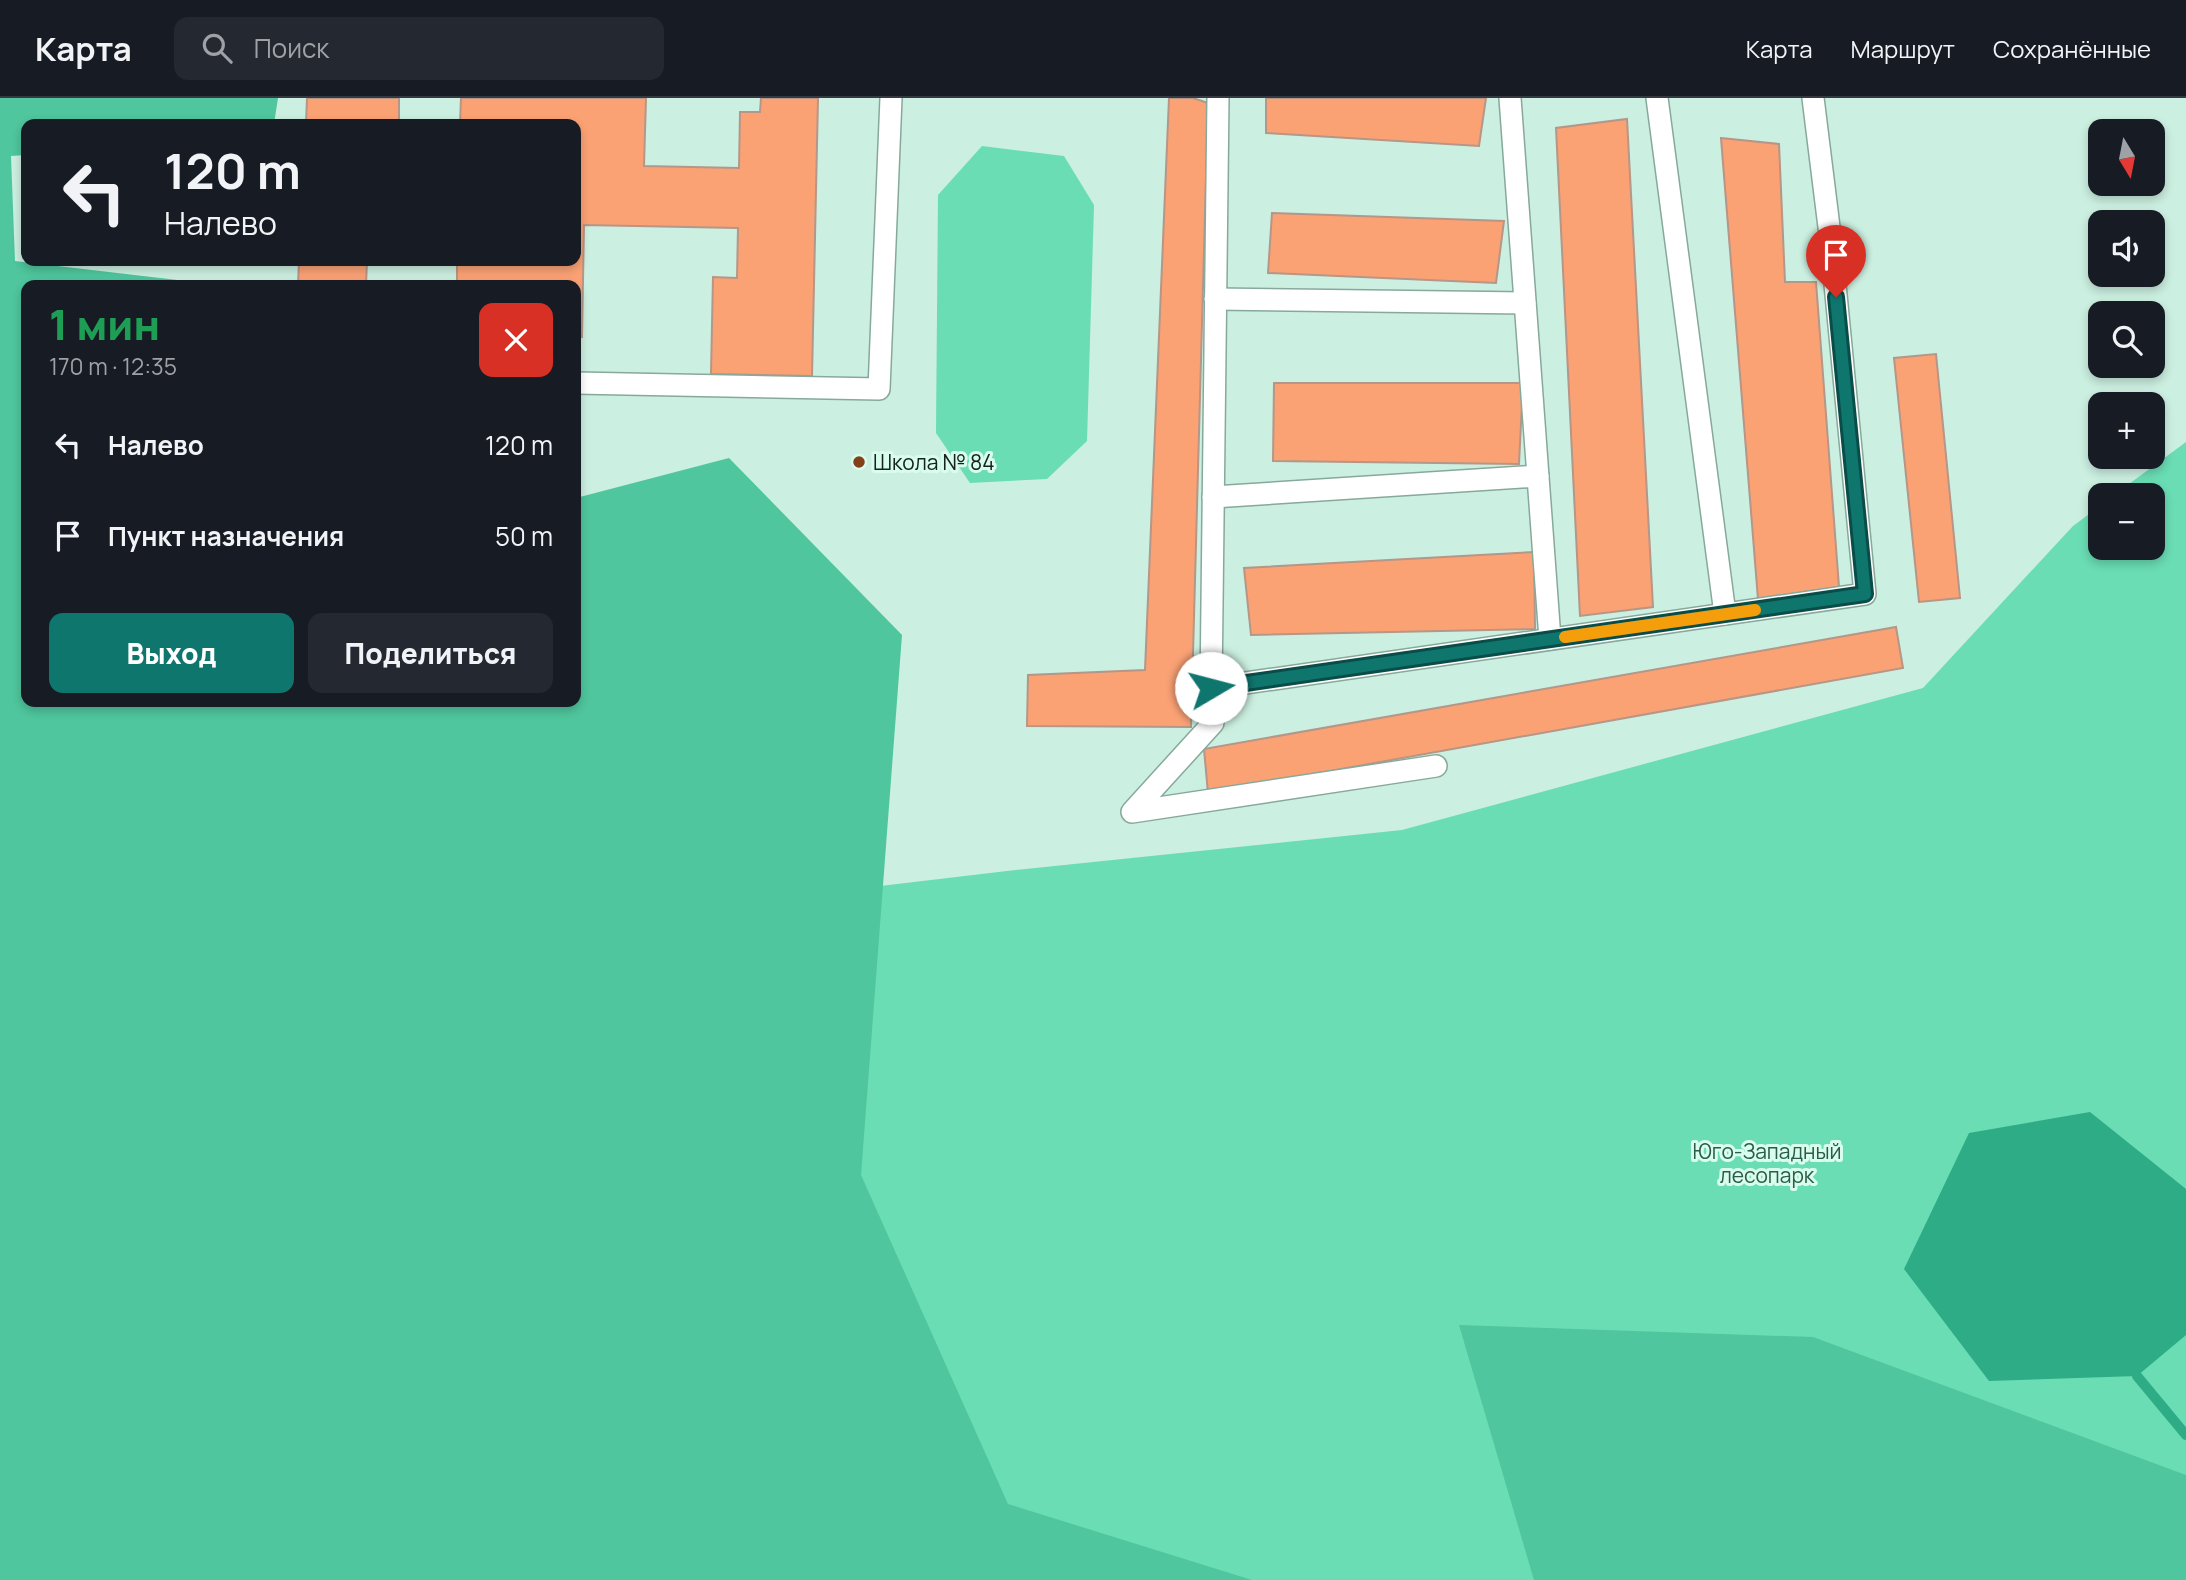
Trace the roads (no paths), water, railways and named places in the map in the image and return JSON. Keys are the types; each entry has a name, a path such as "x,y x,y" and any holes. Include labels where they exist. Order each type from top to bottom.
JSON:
{"lane":[{"path":"581,383 879,389 891,98"},
{"path":"1218,98 1211,688 1213,723 1132,812 1436,766"},
{"path":"1510,98 1550,639"},
{"path":"1657,98 1725,614"},
{"path":"1211,688 1865,594 1831,243 1813,98"},
{"path":"1215,299 1525,303"},
{"path":"1213,497 1538,476"}],"waterway":[{"path":"2137,1376 2186,1435"}],"place":[{"name":"Школа № 84","path":"859,462"}],"park label":[{"name":"Юго-Западный лесопарк","path":"1767,1163"}]}
